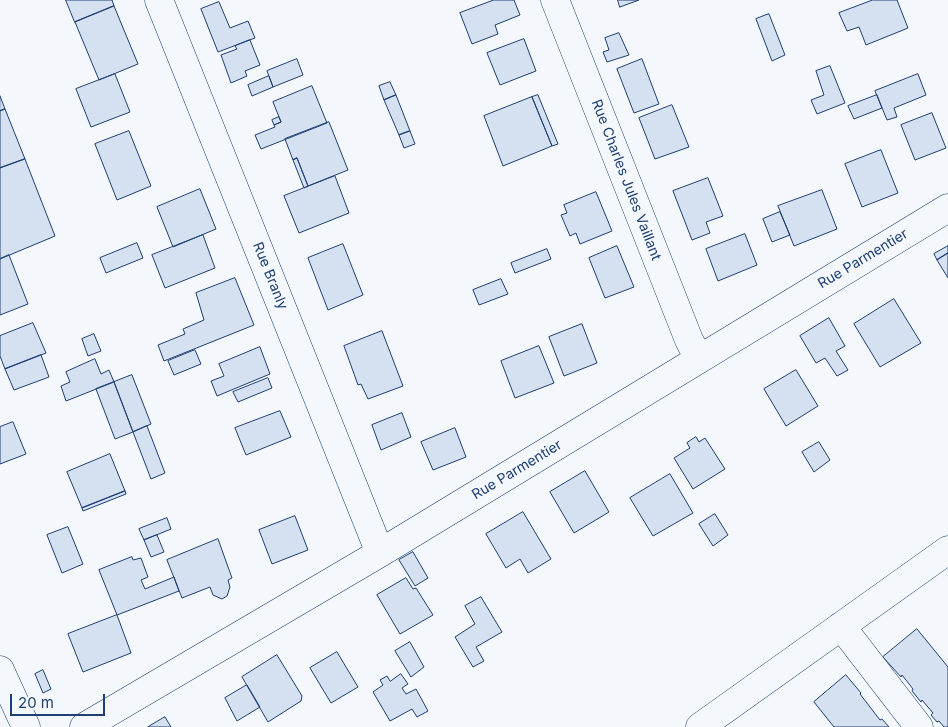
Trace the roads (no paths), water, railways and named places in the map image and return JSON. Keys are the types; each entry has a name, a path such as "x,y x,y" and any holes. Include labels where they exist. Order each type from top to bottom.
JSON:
{"street":[{"name":"Rue Branly","path":"160,0 380,553"},
{"name":"Rue Charles Jules Vaillant","path":"556,0 689,340 700,359"},
{"name":"Rue Parmentier","path":"84,727 380,553 948,208"},
{"path":"700,727 948,550"},
{"path":"841,626 919,727"},
{"path":"0,670 26,727"}]}
